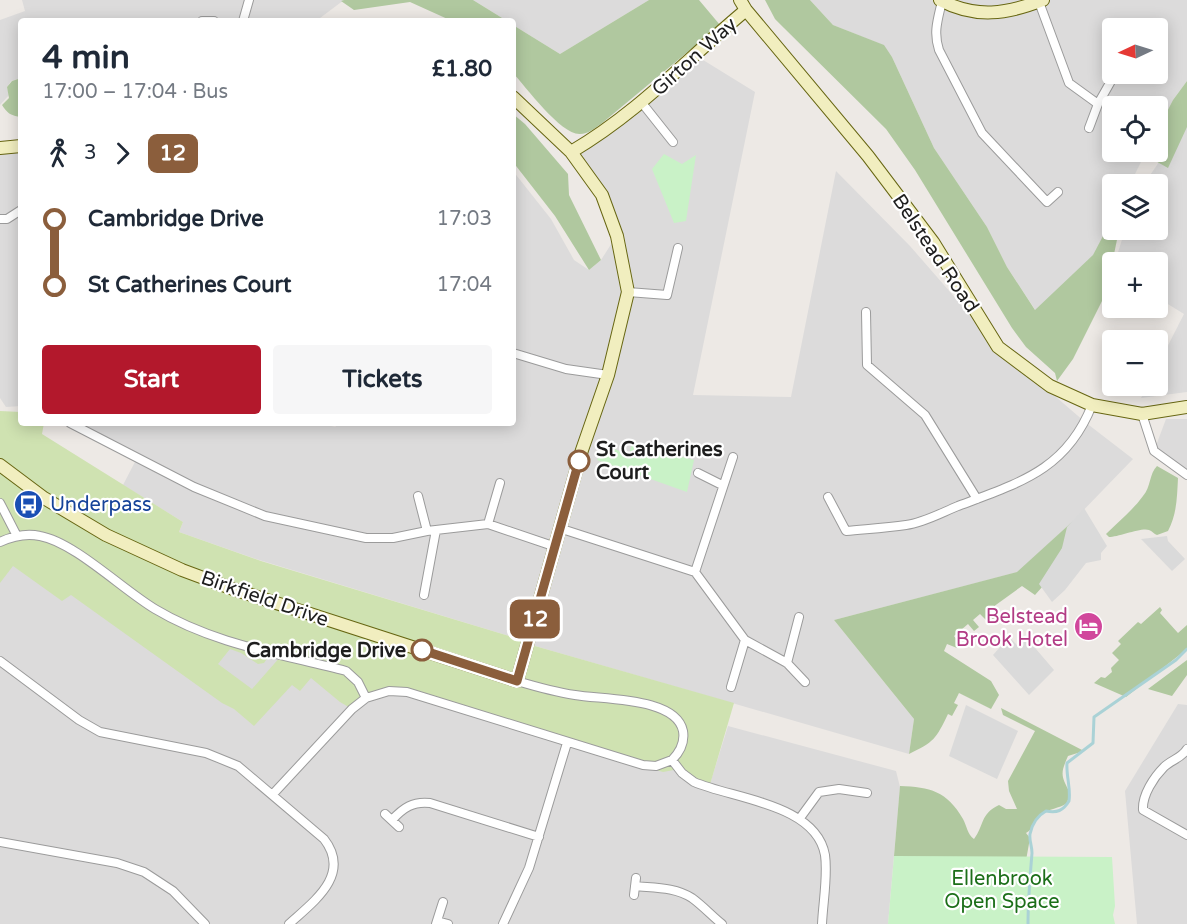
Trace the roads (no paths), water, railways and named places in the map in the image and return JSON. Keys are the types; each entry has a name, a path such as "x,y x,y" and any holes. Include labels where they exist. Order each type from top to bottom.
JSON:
{"street":[{"path":"244,18 249,0"},
{"path":"1058,192 1047,202 982,134 935,39 941,1 983,14 1010,11 1041,1 1069,83 1098,104"},
{"name":"Girton Way","path":"571,152 601,134 642,103 743,5"},
{"name":"Belstead Road","path":"743,5 868,156 933,242 999,347 1050,386 1092,405 1142,414 1187,407"},
{"path":"1089,128 1098,104 1109,84"},
{"path":"516,100 571,152 602,195 617,236 627,292 608,375 582,450 562,529 517,681"},
{"name":"Girton Way","path":"642,103 673,142"},
{"path":"0,148 18,146"},
{"path":"0,219 7,219 18,212"},
{"path":"627,292 667,295 678,248"},
{"path":"866,312 867,365 925,415 977,499"},
{"path":"516,354 566,369 608,375"},
{"path":"828,497 846,531 909,525 1018,484 1049,464 1069,446 1085,422 1092,405"},
{"path":"1142,414 1154,451 1187,475"},
{"path":"76,426 194,487 265,516 366,538 393,538 431,530 488,524 556,547"},
{"path":"695,572 733,457"},
{"name":"Birkfield Drive","path":"0,465 56,505 106,535 162,562 233,589 552,691 645,704 669,711 677,718 683,733 680,750 672,760"},
{"path":"698,473 722,485"},
{"path":"488,524 500,483"},
{"path":"418,496 431,530 424,595"},
{"path":"0,503 17,536"},
{"path":"562,529 695,572 746,640 787,663 805,682"},
{"path":"0,542 17,536 39,535 62,544 156,610 199,631 248,648 346,671 358,682 366,698"},
{"path":"787,663 800,617"},
{"path":"732,687 746,640"},
{"path":"0,661 90,726 112,735 206,753 246,771 324,839 330,847 334,863 332,878 328,885 289,924"},
{"path":"273,794 352,709 366,698 388,691 407,692 643,765 656,766 672,760 682,773 694,782 788,812 800,818 812,827 825,855 822,924"},
{"path":"503,924 525,877 567,743"},
{"path":"1187,749 1184,754 1165,766 1142,801 1143,810 1187,836"},
{"path":"800,818 819,792 839,789 867,794"},
{"path":"399,826 388,817 418,803 430,803 539,837"},
{"path":"0,842 117,863 144,872 173,891 205,924"},
{"path":"635,886 666,889 685,894 722,924"},
{"path":"443,902 436,922 448,924"}],"waterway":[{"path":"1028,924 1032,853 1030,834 1040,815 1046,811 1059,810 1069,801 1067,763 1093,743 1094,717 1176,660 1187,649"}],"place":[{"name":"St Catherines Court","path":"579,461"},
{"name":"Underpass","path":"29,504"},
{"name":"Belstead Brook Hotel","path":"1089,627"},
{"name":"Cambridge Drive","path":"422,650"}],"park label":[{"name":"Ellenbrook Open Space","path":"1002,890"}]}
